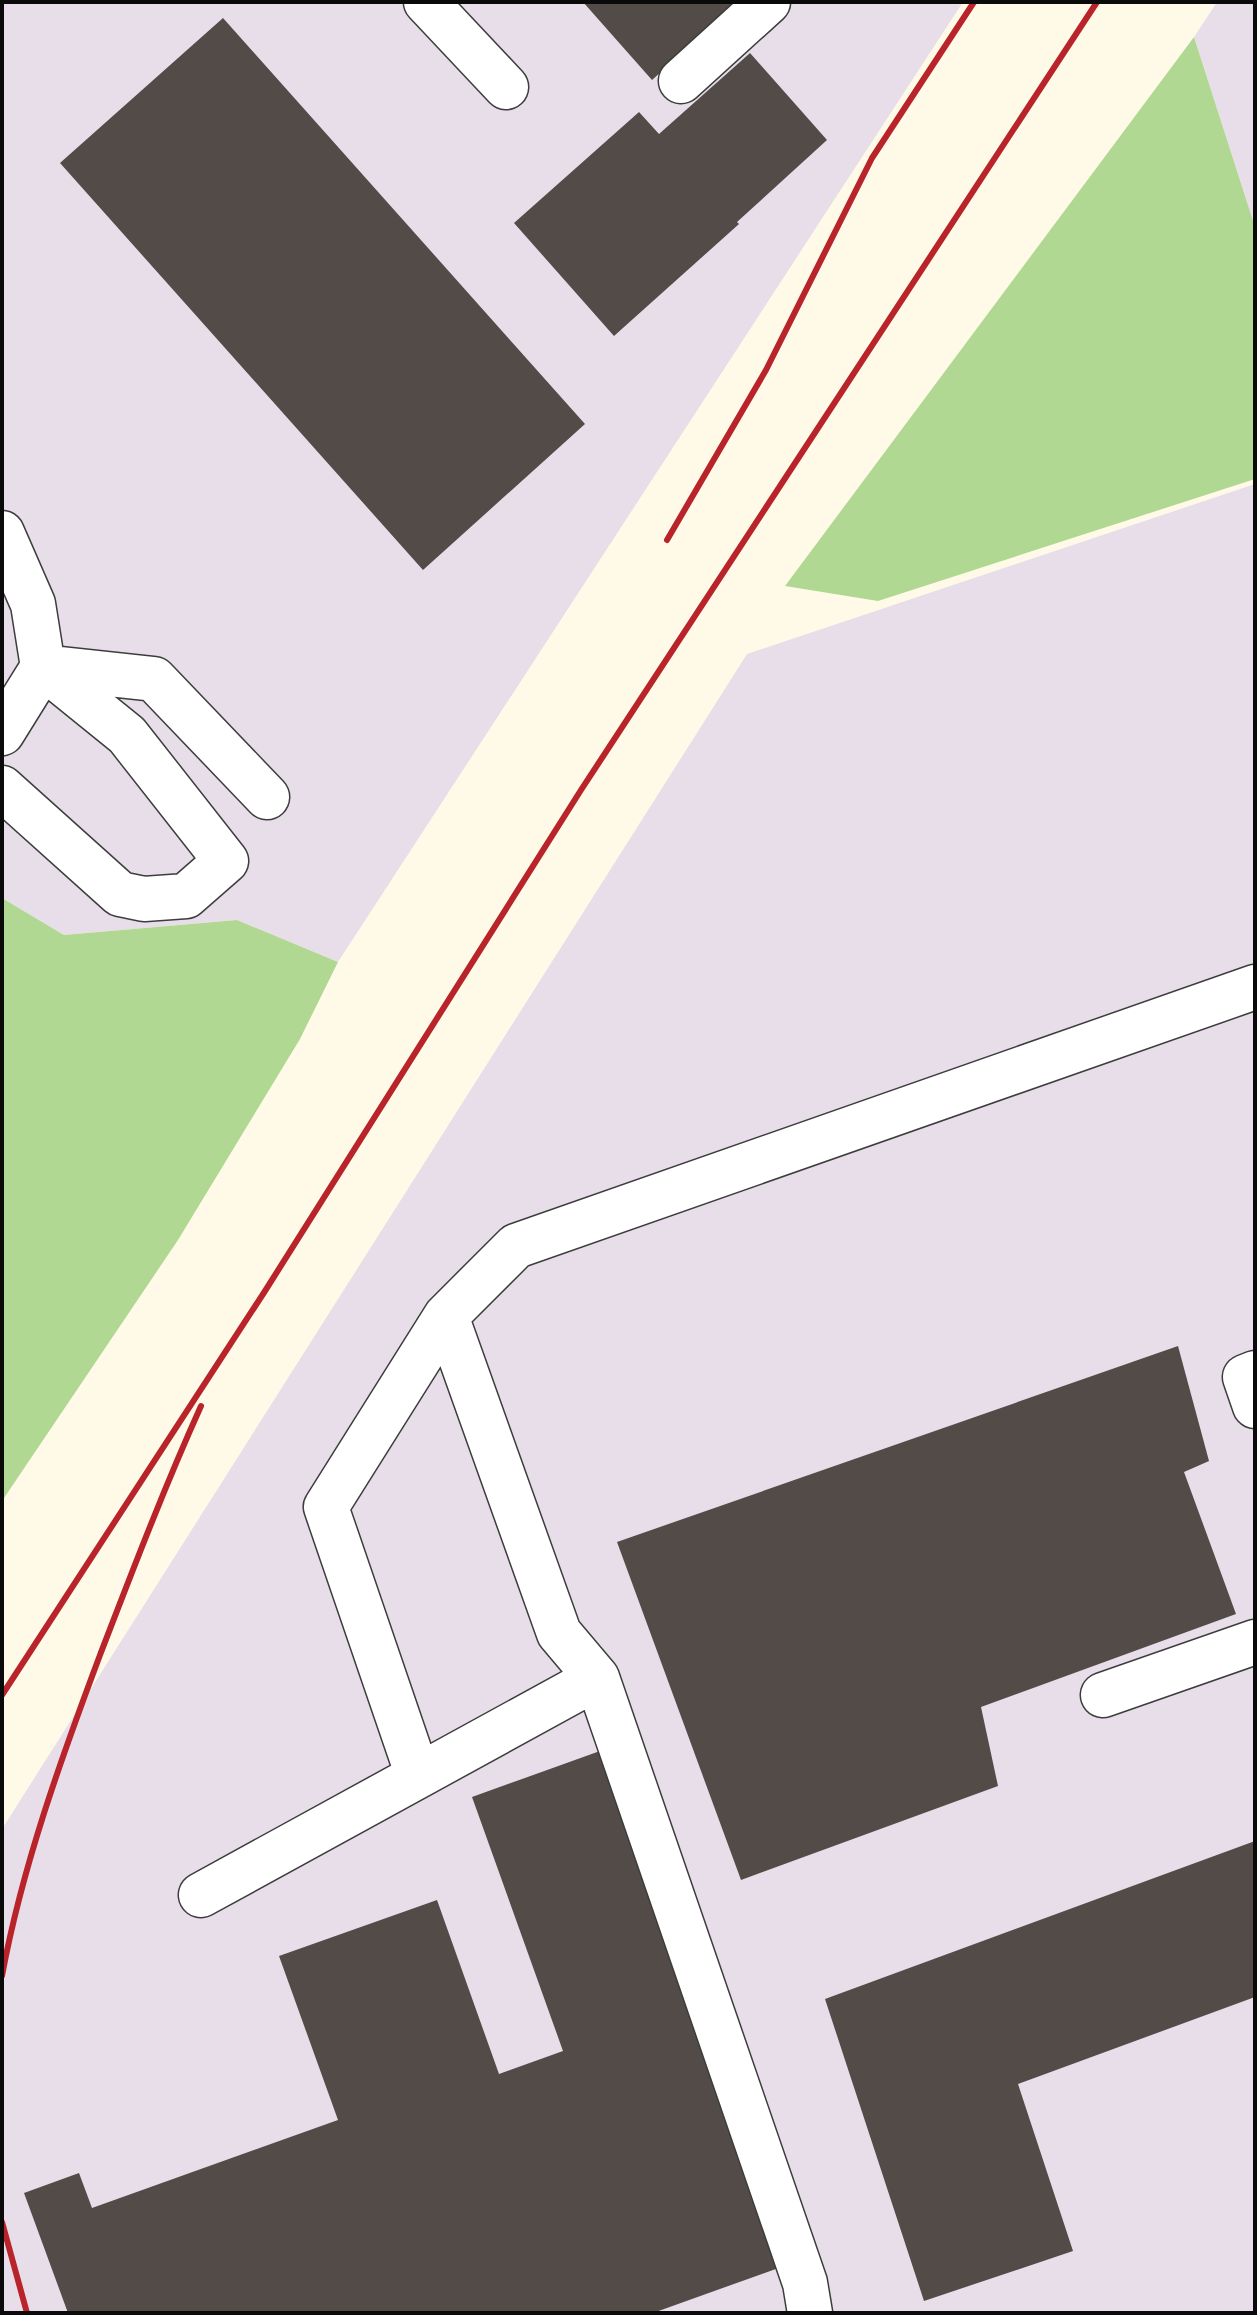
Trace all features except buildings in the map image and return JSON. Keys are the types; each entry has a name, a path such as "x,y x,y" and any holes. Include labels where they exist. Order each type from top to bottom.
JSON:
{"lane":[{"path":"426,2 506,87"},
{"path":"681,81 768,2"},
{"path":"2,533 33,604 43,667 2,733"},
{"path":"2,788 120,894 144,899 186,896 226,861 127,735 43,667"},
{"path":"43,667 154,679 267,797"},
{"path":"418,1776 326,1507 446,1316 516,1246 1255,987"},
{"path":"446,1316 559,1633 597,1678 805,2283 810,2313"},
{"path":"1255,1373 1245,1377 1255,1406"},
{"path":"1103,1695 1255,1642"},
{"path":"201,1895 597,1678"}],"shaded area":[{"path":"2,2 963,2 338,962 237,920 64,935 2,898"},
{"path":"1217,2 1255,2 1255,227 1194,37"},
{"path":"1255,484 1255,2313 2,2313 2,1829 747,654"}],"green space":[{"path":"1194,37 1255,227 1255,479 878,601 785,586"},
{"path":"2,898 64,935 237,920 338,962 300,1039 178,1240 2,1501"}],"railway":[{"path":"667,540 766,370 872,158 974,2"},
{"path":"2,1695 265,1291 581,790 1097,2"},
{"path":"2,1976 20,1894 57,1774 136,1561 201,1406"},
{"path":"2,2222 27,2313"}]}
